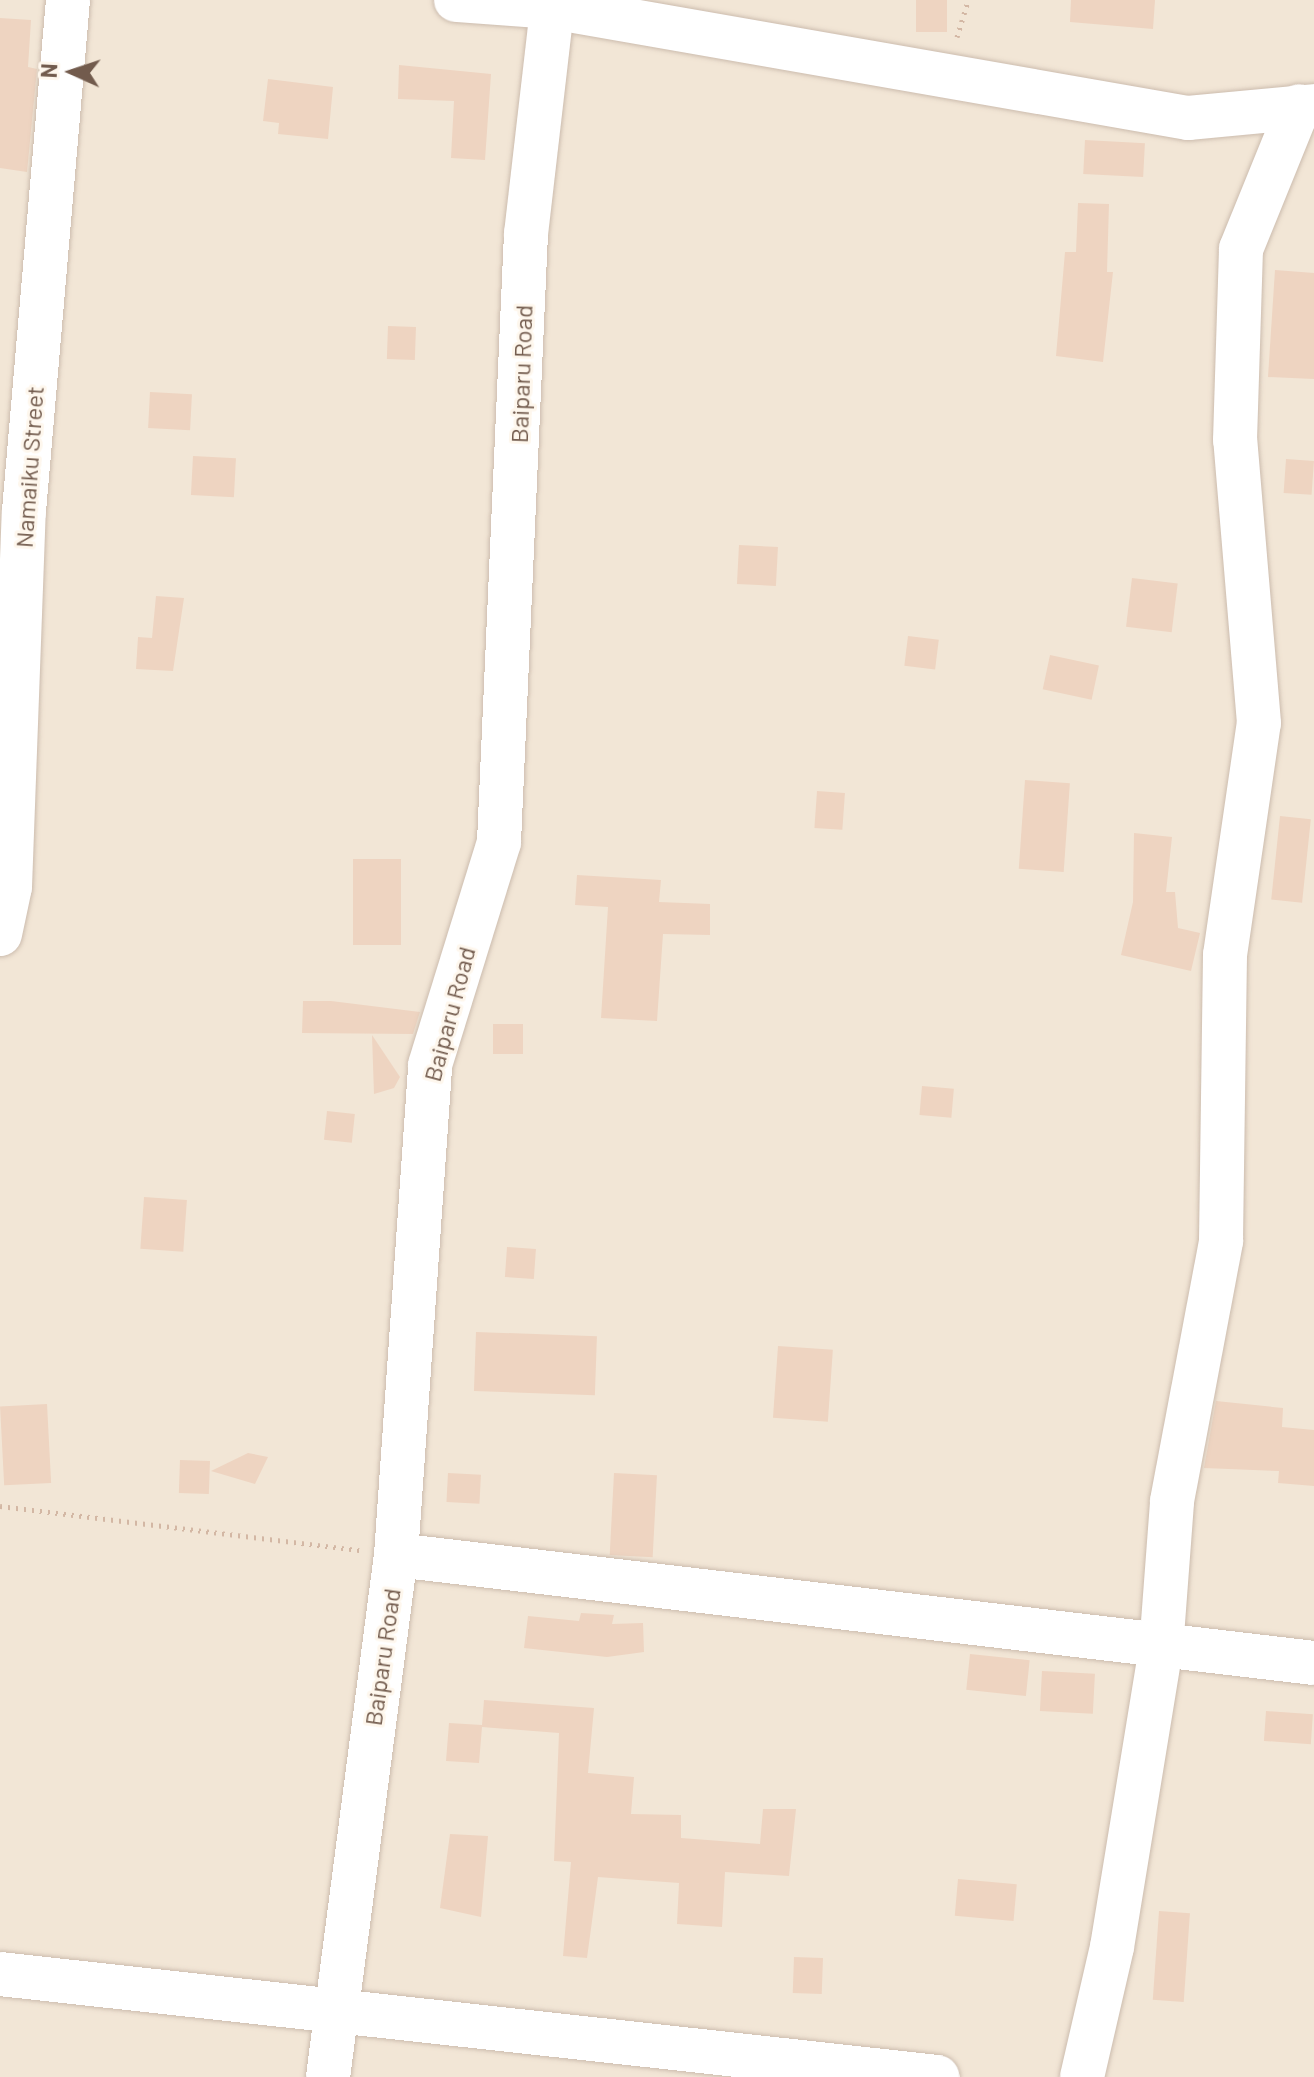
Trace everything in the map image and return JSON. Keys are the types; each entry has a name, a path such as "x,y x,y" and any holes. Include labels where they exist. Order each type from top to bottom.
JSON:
{"street":[{"name":"Namaiku Street","path":"0,934 10,887 24,511 68,0"},
{"path":"456,0 552,4 1188,118 1306,106"},
{"name":"Baiparu Road","path":"328,2077 396,1555 430,1065 499,842 526,234 552,4"},
{"path":"1082,2077 1112,1947 1161,1649 1172,1501 1221,1241 1225,955 1259,723 1235,440 1241,249 1306,106"},
{"path":"396,1555 1161,1649 1314,1663"},
{"path":"0,1974 335,2006 431,2026 937,2077"}],"path":[{"path":"0,1506 396,1555"}],"shaded area":[{"path":"0,0 1314,0 1314,2077 0,2077"}],"building":[{"path":"916,0 947,0 947,32 916,32"},
{"path":"1071,0 1155,0 1153,29 1070,22"},
{"path":"0,18 31,20 28,67 37,69 27,172 0,168"},
{"path":"399,65 491,74 485,160 451,158 454,101 398,99"},
{"path":"268,79 333,87 328,139 278,134 279,123 263,121"},
{"path":"1085,140 1145,143 1143,177 1083,174"},
{"path":"1078,203 1109,204 1107,272 1113,272 1103,362 1056,356 1065,252 1076,252"},
{"path":"1275,270 1314,273 1314,379 1268,377"},
{"path":"388,326 416,327 415,360 387,359"},
{"path":"150,392 192,394 190,430 148,428"},
{"path":"193,456 236,458 234,497 191,495"},
{"path":"1286,459 1314,461 1312,495 1284,493"},
{"path":"739,545 778,547 776,586 737,584"},
{"path":"1132,578 1178,584 1172,632 1126,627"},
{"path":"156,596 184,598 173,671 136,669 138,637 152,638"},
{"path":"908,636 939,640 935,670 904,666"},
{"path":"1050,655 1099,665 1092,700 1043,689"},
{"path":"1025,780 1070,783 1064,872 1019,869"},
{"path":"817,791 845,793 842,830 814,828"},
{"path":"1280,816 1311,819 1302,903 1271,900"},
{"path":"1134,833 1172,837 1166,892 1175,892 1178,928 1200,933 1191,971 1121,955 1133,902"},
{"path":"353,859 401,859 401,945 353,945"},
{"path":"577,875 661,880 659,902 710,904 710,935 663,934 657,1021 601,1018 608,907 575,905"},
{"path":"303,1001 331,1001 420,1012 413,1034 302,1033"},
{"path":"493,1024 523,1024 523,1054 493,1054"},
{"path":"372,1035 400,1077 394,1088 374,1094"},
{"path":"922,1086 954,1089 951,1118 919,1115"},
{"path":"327,1111 355,1114 352,1143 324,1140"},
{"path":"144,1197 187,1200 183,1252 140,1249"},
{"path":"507,1247 536,1249 534,1279 505,1277"},
{"path":"476,1332 597,1336 595,1395 474,1391"},
{"path":"778,1346 833,1350 828,1422 773,1418"},
{"path":"1216,1401 1283,1408 1282,1427 1314,1430 1314,1486 1278,1483 1279,1471 1204,1468"},
{"path":"47,1404 51,1483 4,1485 0,1406"},
{"path":"248,1453 268,1457 255,1484 211,1471"},
{"path":"180,1460 210,1461 209,1494 179,1493"},
{"path":"448,1473 481,1475 479,1504 446,1502"},
{"path":"614,1473 657,1475 653,1557 610,1555"},
{"path":"581,1613 614,1615 612,1624 643,1623 644,1652 607,1657 524,1648 528,1616 579,1621"},
{"path":"970,1654 1030,1660 1026,1696 966,1690"},
{"path":"1042,1671 1095,1674 1093,1714 1040,1711"},
{"path":"484,1700 594,1708 588,1773 634,1777 631,1814 681,1815 681,1838 760,1844 763,1809 796,1809 789,1876 725,1872 722,1927 677,1924 679,1883 598,1877 587,1958 563,1956 571,1862 554,1861 559,1733 482,1727 479,1763 446,1761 449,1723 482,1725"},
{"path":"1266,1711 1313,1714 1311,1744 1264,1741"},
{"path":"450,1834 488,1836 481,1917 440,1908"},
{"path":"958,1879 1017,1884 1014,1921 955,1916"},
{"path":"1159,1911 1190,1913 1184,2002 1153,2000"},
{"path":"794,1957 823,1958 822,1994 793,1993"}]}
